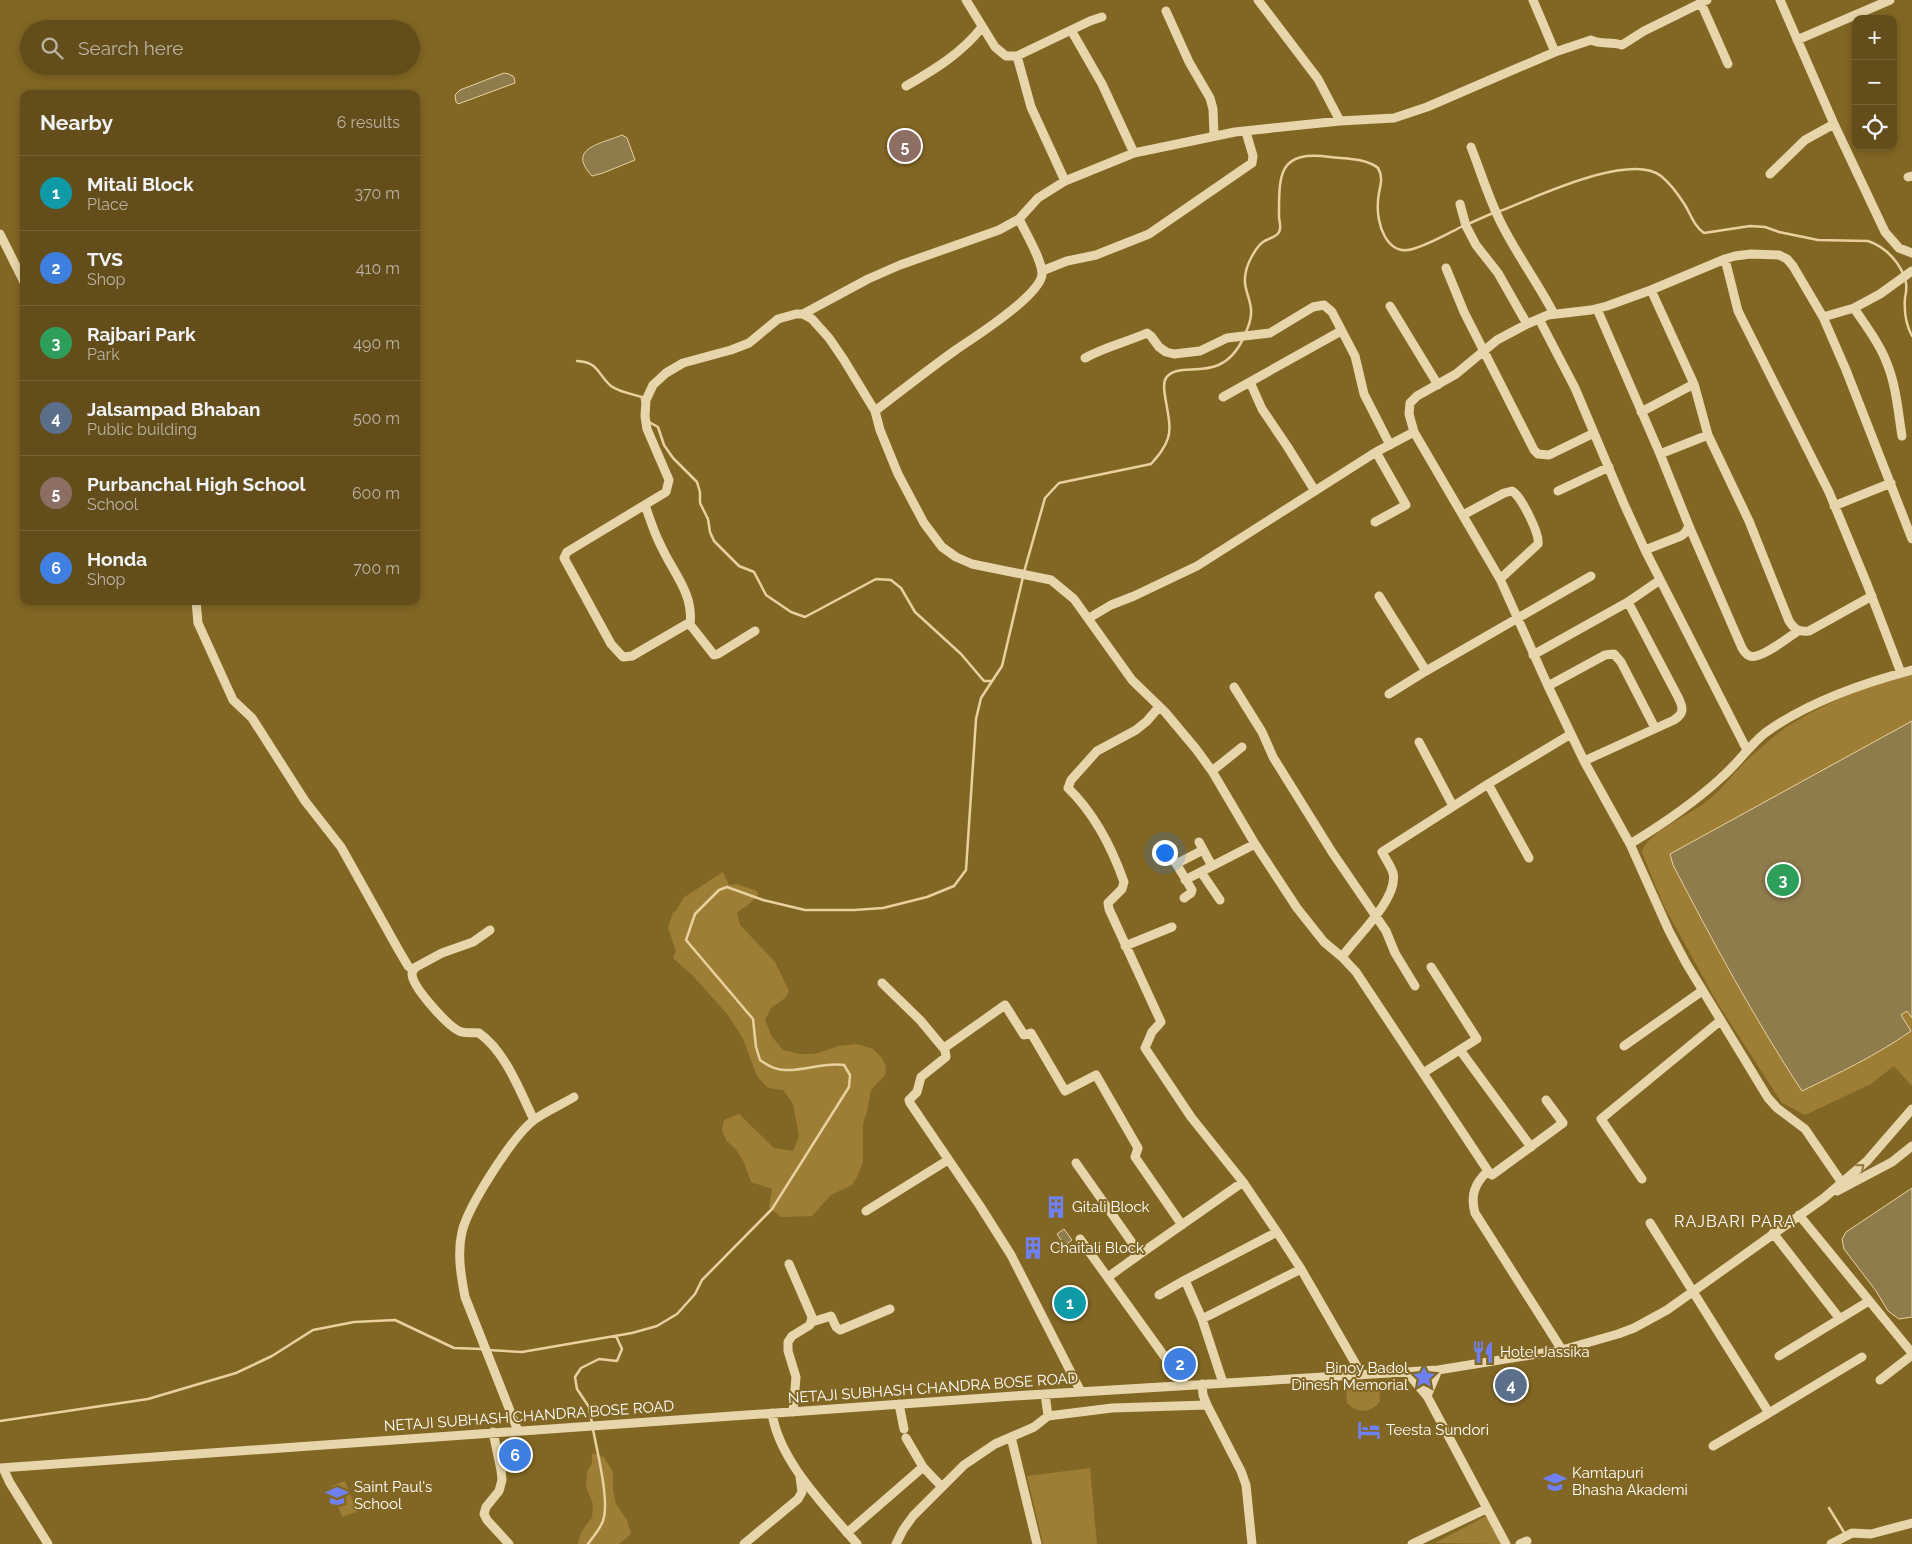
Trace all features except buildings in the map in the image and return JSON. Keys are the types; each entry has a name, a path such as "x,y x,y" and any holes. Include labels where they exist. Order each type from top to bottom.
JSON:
{"street":[{"path":"966,0 999,52 1010,57 1017,56 1102,17"},
{"path":"1258,0 1318,79 1340,121"},
{"path":"1533,0 1555,52"},
{"path":"1780,0 1834,124 1885,232 1899,248 1912,253"},
{"path":"1797,40 1890,0"},
{"path":"690,625 682,626 632,656 623,657 611,644 564,558 567,552 666,492 669,480 647,429 645,416 646,400 650,390 660,378 682,363 743,345 778,319 792,314 803,314 868,279 900,265 995,232 1018,219 1038,198 1064,181 1134,153 1214,135 1340,121 1379,120 1407,114 1555,52 1591,40 1598,44 1607,41 1622,45 1644,31 1704,2 1728,64"},
{"path":"1166,11 1180,43 1210,98 1213,109 1214,135"},
{"path":"906,86 936,68 972,40 982,27"},
{"path":"1071,30 1102,84 1134,153"},
{"path":"1017,56 1033,112 1064,181"},
{"path":"1770,174 1805,140 1834,124"},
{"path":"1042,271 1067,261 1096,255 1149,234 1252,163 1253,156 1246,132"},
{"path":"1471,147 1496,211 1554,314"},
{"path":"1460,204 1465,223 1484,258 1498,273 1527,324"},
{"path":"875,411 1020,303 1039,282 1042,277 1040,264 1018,219"},
{"path":"0,234 20,274"},
{"path":"1842,1183 1805,1129 1777,1108 1768,1098 1702,991 1669,931 1630,844 1584,761 1533,655 1500,579 1414,432 1408,414 1410,403 1417,396 1456,374 1484,349 1507,333 1539,319 1554,314 1597,309 1651,290 1725,259 1750,254 1769,253 1779,255 1787,258 1824,317 1912,539"},
{"path":"1725,259 1738,311 1834,506 1902,672"},
{"path":"1446,268 1464,312 1484,349 1515,415 1538,454 1549,455 1594,433"},
{"path":"1824,317 1854,308 1897,283 1911,272"},
{"path":"1651,290 1694,384 1708,435 1749,521 1793,628 1798,631 1809,631 1872,596"},
{"path":"1085,358 1147,333 1162,349 1174,354 1200,351 1226,338 1262,335 1275,331 1321,304 1327,306 1332,312 1357,362 1364,394 1390,445"},
{"path":"1390,306 1438,385"},
{"path":"1854,308 1881,351 1888,366 1896,396 1902,436"},
{"path":"1597,309 1660,454 1688,526 1742,648 1748,656 1762,655 1798,631"},
{"path":"803,314 812,319 829,338 875,411 898,474 924,523 942,547 966,562 1047,579 1064,589 1074,599 1132,680 1180,729 1212,771 1255,844 1297,908 1324,942 1356,972 1492,1175 1563,1123 1546,1100"},
{"path":"1539,319 1576,388 1645,550 1746,750"},
{"path":"1223,397 1340,331"},
{"path":"1250,382 1262,409 1315,491"},
{"path":"1641,412 1694,384"},
{"path":"1089,618 1111,605 1184,574 1376,452 1414,432"},
{"path":"1660,454 1708,435"},
{"path":"1375,522 1406,505 1376,452"},
{"path":"1558,491 1609,468"},
{"path":"1834,506 1890,483"},
{"path":"1463,515 1504,493 1512,491 1518,495 1538,533 1538,544 1500,579"},
{"path":"645,505 660,546 686,591 691,608 690,625 714,655 755,632"},
{"path":"1645,550 1681,536 1685,533 1688,526"},
{"path":"1389,694 1591,576"},
{"path":"1533,655 1628,602 1660,580"},
{"path":"1380,596 1426,671"},
{"path":"1584,761 1679,717 1683,708 1628,602"},
{"path":"196,605 198,623 233,700 252,718 305,801 342,847 398,949 408,966 413,970"},
{"path":"1548,686 1606,654 1614,654 1621,662 1655,728"},
{"path":"1630,844 1668,821 1696,800 1724,775 1746,750 1767,732 1801,711 1861,686 1912,670"},
{"path":"1234,687 1262,732 1273,757 1332,852 1376,916 1415,986"},
{"path":"1159,707 1136,730 1097,751 1070,780 1068,785 1068,788 1087,809 1101,831 1122,875 1124,882 1122,889 1108,903 1112,919 1161,1022 1152,1032 1145,1048 1191,1117 1243,1182 1277,1232 1362,1375"},
{"path":"1342,957 1376,916 1389,896 1393,883 1393,872 1382,852 1488,784 1571,734"},
{"path":"1419,742 1453,806"},
{"path":"1212,771 1242,747"},
{"path":"1488,784 1529,858"},
{"path":"1185,880 1255,844"},
{"path":"1176,864 1201,846 1212,866"},
{"path":"1171,855 1192,890 1184,898"},
{"path":"1201,872 1220,900"},
{"path":"1125,946 1172,927"},
{"path":"490,930 473,942 442,953 421,964 413,970 412,976 434,1009 460,1032 482,1034 506,1065 534,1120"},
{"path":"1423,1073 1476,1039 1431,967"},
{"path":"882,983 920,1020 944,1048 946,1057 921,1077 917,1092 909,1100 980,1206 1010,1255 1080,1392"},
{"path":"1624,1046 1702,991"},
{"path":"944,1048 1004,1005 1024,1034 1031,1033 1065,1091 1096,1075 1138,1148 1135,1157 1182,1224"},
{"path":"1642,1179 1601,1119 1720,1021"},
{"path":"1460,1050 1531,1147"},
{"path":"518,1431 465,1297 461,1276 462,1233 466,1218 509,1147 519,1134 534,1120 574,1097"},
{"name":"NETAJI SUBHASH CHANDRA BOSE ROAD","path":"1,1468 1044,1394 1438,1370 1562,1350 1634,1328 1667,1310 1824,1198 1868,1161 1912,1109"},
{"name":"NETAJI SUBHASH CHANDRA BOSE ROAD","path":"1824,1198 1868,1177 1892,1162 1912,1146"},
{"path":"866,1211 948,1160"},
{"path":"1076,1163 1140,1254"},
{"path":"1488,1170 1478,1180 1474,1190 1473,1202 1475,1213 1562,1350"},
{"path":"1108,1277 1243,1182"},
{"path":"1799,1215 1912,1354 1880,1380"},
{"path":"1650,1223 1769,1413"},
{"path":"1159,1295 1277,1232"},
{"path":"1774,1233 1840,1319"},
{"path":"1080,1239 1185,1385"},
{"path":"789,1264 810,1309 812,1322"},
{"path":"1202,1318 1301,1270"},
{"path":"1185,1280 1202,1318 1223,1383"},
{"path":"1778,1356 1869,1301"},
{"path":"794,1412 796,1378 788,1352 788,1342 792,1336 806,1329 812,1322 831,1316 836,1327 840,1330 890,1309"},
{"path":"1713,1446 1862,1357"},
{"path":"1427,1396 1438,1370"},
{"path":"1407,1372 1427,1396 1506,1544"},
{"path":"1202,1384 1203,1395 1246,1485 1252,1544"},
{"path":"1044,1394 1048,1416"},
{"path":"900,1404 905,1434 923,1466 942,1487"},
{"path":"896,1544 903,1530 914,1516 964,1465 996,1444 1034,1427 1048,1416 1112,1408 1207,1404"},
{"path":"772,1413 774,1429 800,1476 856,1544"},
{"path":"493,1432 502,1480 499,1491 486,1507 484,1514 487,1520 509,1544"},
{"path":"1011,1437 1037,1544"},
{"path":"847,1533 923,1466"},
{"path":"1,1468 48,1544"},
{"path":"798,1499 802,1492 800,1476"},
{"path":"744,1544 811,1489"},
{"path":"1412,1544 1486,1509"},
{"path":"1835,1542 1852,1533 1871,1534 1912,1523"}],"shaded area":[{"path":"504,73 514,77 515,83 458,104 456,102 455,95 460,90"},
{"path":"622,135 627,138 635,160 592,176 585,167 583,159 585,153 589,148"},
{"path":"1912,673 1912,1086 1894,1066 1871,1084 1805,1115 1782,1103 1718,1004 1664,906 1642,853 1644,846 1650,839 1706,802 1748,760 1788,726 1821,707 1851,694 1881,682"},
{"path":"1912,721 1912,1018 1907,1011 1901,1015 1911,1031 1871,1056 1802,1091 1767,1036 1703,923 1673,865 1670,854"},
{"path":"723,872 729,885 737,884 757,891 758,895 737,912 740,925 775,962 789,991 785,998 771,1008 765,1020 772,1037 783,1050 800,1054 815,1054 839,1046 857,1044 873,1049 882,1058 886,1067 885,1075 871,1090 863,1123 863,1162 858,1175 852,1185 831,1195 812,1216 781,1217 769,1207 772,1189 751,1182 739,1154 727,1142 722,1130 724,1120 739,1114 774,1148 793,1151 799,1136 793,1104 783,1090 768,1088 757,1076 743,1039 728,1015 694,977 673,958 676,951 668,928 673,912 676,911 683,898"},
{"path":"1912,1188 1912,1317 1899,1319 1888,1311 1876,1291 1844,1249 1842,1239 1846,1232"},
{"path":"1064,1229 1072,1240 1060,1249 1057,1244 1061,1240 1057,1234"},
{"path":"1379,1387 1380,1401 1368,1410 1355,1409 1347,1403 1346,1389"},
{"path":"592,1453 604,1457 613,1472 613,1490 616,1504 627,1520 631,1534 619,1544 578,1544 581,1533 592,1518 593,1504 586,1487 587,1472 592,1463"},
{"path":"1090,1468 1097,1544 1043,1544 1027,1476"},
{"path":"345,1481 357,1512 342,1517 331,1486"},
{"path":"1486,1516 1503,1544 1435,1543"}],"waterway":[{"path":"1245,334 1251,314 1245,280 1246,271 1250,259 1260,244 1276,236 1280,230 1279,202 1281,177 1285,168 1300,157 1313,156 1349,159 1368,162 1378,168 1381,177 1378,197 1381,228 1390,243 1396,248 1404,250 1413,249 1432,242 1463,226"},
{"path":"1498,212 1556,188 1605,173 1627,169 1646,170 1661,176 1671,186 1685,205 1695,224 1704,233 1750,226 1765,227 1779,232 1818,240 1868,241 1881,247 1897,263 1904,276 1906,283 1905,313 1912,336"},
{"path":"1468,224 1493,213"},
{"path":"1024,572 1045,498 1059,483 1151,464 1159,455 1168,438 1169,423 1164,389 1166,378 1172,373 1181,370 1201,369 1223,363 1234,354 1243,339"},
{"path":"577,361 594,366 611,386 642,397 642,400"},
{"path":"649,422 658,427 664,445 673,458 697,482 700,492 700,503 708,519 714,541 739,566 754,572 766,595 791,612 805,617 876,579 891,580 901,588 915,612 961,654 984,681 992,681"},
{"path":"488,1350 522,1352 632,1333 657,1326 677,1314 695,1294 702,1280 772,1209 849,1087 850,1075 844,1065 837,1064 785,1070 772,1067 760,1060 756,1047 753,1019 686,940 695,914 719,890 727,887 763,900 805,910 854,910 883,908 927,897 954,886 966,870 976,719 981,698 1002,666 1023,577"},
{"path":"0,1421 148,1399 236,1373 272,1356 313,1330 354,1322 395,1320 454,1348 482,1349"},
{"path":"592,1423 589,1407 577,1389 575,1377 581,1368 599,1359 617,1361 622,1349 616,1336"},
{"path":"588,1544 602,1524 605,1512 604,1489 593,1429"},
{"path":"1829,1508 1845,1534"}],"place":[{"name":"Purbanchal High School","path":"905,146"},
{"name":"Rajbari Park","path":"1783,880"},
{"name":"Gitali Block","path":"1056,1207"},
{"name":"Chaitali Block","path":"1033,1248"},
{"name":"Mitali Block","path":"1070,1303"},
{"name":"Hotel Jassika","path":"1483,1352"},
{"name":"TVS","path":"1180,1364"},
{"name":"Binoy Badol Dinesh Memorial","path":"1424,1377"},
{"name":"Jalsampad Bhaban","path":"1511,1385"},
{"name":"Teesta Sundori","path":"1369,1430"},
{"name":"Honda","path":"515,1455"},
{"name":"Kamtapuri Bhasha Akademi","path":"1555,1482"},
{"name":"Saint Paul's School","path":"337,1496"}],"district":[{"name":"RAJBARI PARA","path":"1735,1221"}]}
